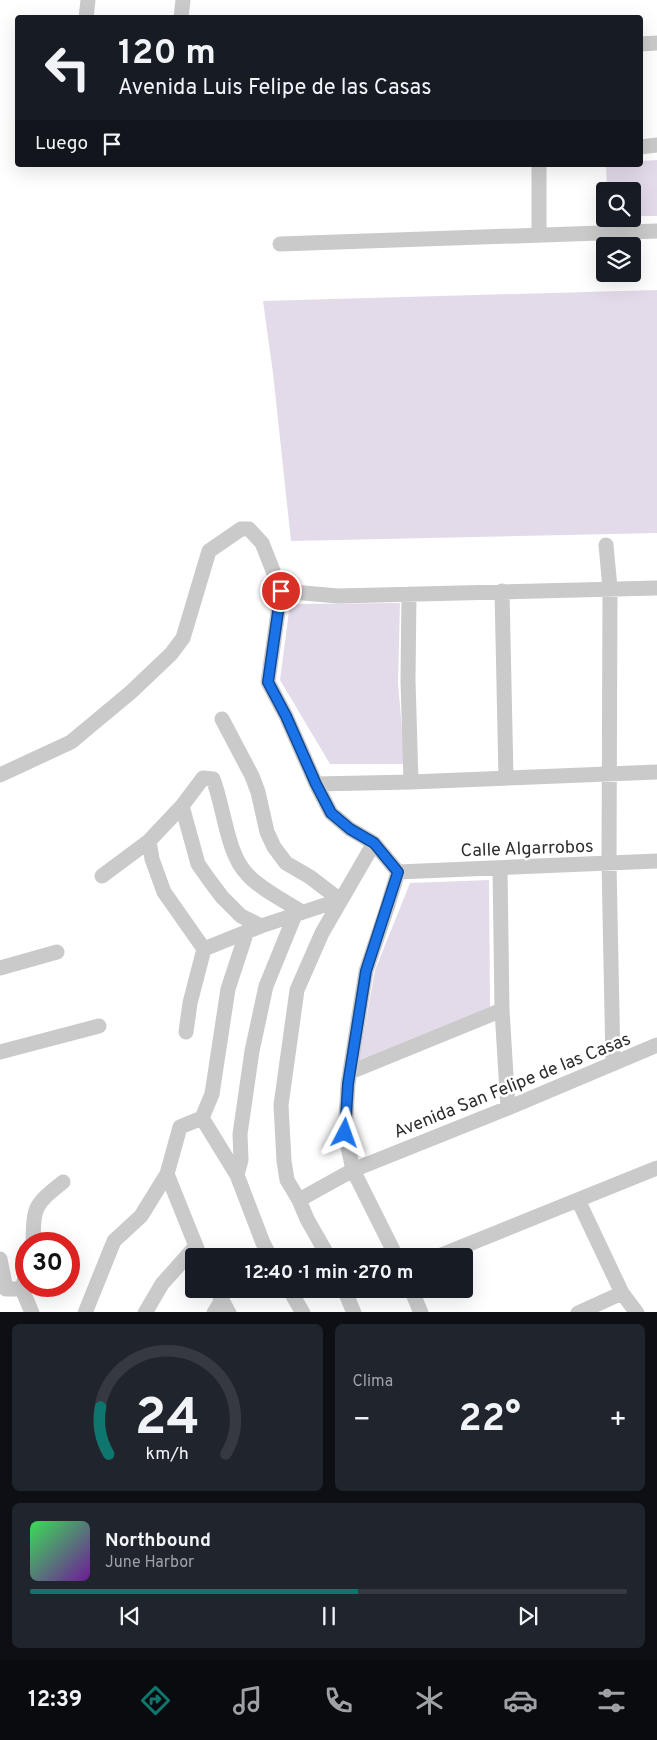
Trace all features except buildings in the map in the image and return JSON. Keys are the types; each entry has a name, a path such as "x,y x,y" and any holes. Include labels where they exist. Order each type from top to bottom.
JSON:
{"street":[{"path":"86,15 88,0"},
{"path":"181,15 182,0"},
{"path":"643,44 657,43"},
{"path":"643,147 657,145"},
{"path":"539,167 539,235"},
{"path":"280,244 657,231"},
{"path":"0,775 71,742 131,692 171,654 183,638 209,551 241,529 249,529 262,543 281,591 268,682 331,813 350,829 374,843 398,872 366,971 350,1072 345,1133 353,1170 392,1248"},
{"path":"606,545 610,588 609,863 613,1064"},
{"path":"281,591 338,596 657,588"},
{"path":"502,591 506,778"},
{"path":"409,594 408,680 411,782"},
{"path":"222,719 252,776 258,792 267,832 274,847 286,863 310,877 340,900"},
{"path":"316,784 657,772"},
{"path":"102,876 149,841 182,806 202,778 213,779 219,794 228,835 240,866 247,875 298,914"},
{"path":"182,806 198,864 222,897 254,929"},
{"path":"149,841 152,859 164,892 204,949 190,1003 186,1032"},
{"path":"323,1248 287,1180 281,1105 297,990 322,933 374,843"},
{"name":"Calle Algarrobos","path":"398,872 657,861"},
{"path":"500,868 502,1010 508,1108"},
{"path":"204,949 254,929 340,900"},
{"path":"237,1175 241,1160 240,1134 244,1099 266,986 298,914"},
{"path":"85,1312 114,1241 141,1216 166,1174 180,1127 202,1118 212,1094 228,988 254,929"},
{"path":"0,968 57,952"},
{"path":"350,1072 502,1010"},
{"path":"0,1052 99,1026"},
{"name":"Avenida San Felipe de las Casas","path":"299,1200 353,1170 508,1108 657,1045"},
{"path":"202,1118 237,1175 266,1248"},
{"path":"459,1248 657,1168"},
{"path":"166,1174 195,1248"},
{"path":"33,1232 34,1214 37,1205 63,1182"},
{"path":"578,1200 622,1293 637,1312"},
{"path":"0,1259 3,1290 15,1285"},
{"path":"145,1312 162,1284 185,1263"},
{"path":"578,1312 622,1293"},
{"path":"28,1297 32,1312"},
{"path":"295,1298 303,1312"},
{"path":"348,1298 354,1312"},
{"path":"415,1298 421,1312"}],"shaded area":[{"path":"657,160 657,216 641,216 641,182 607,182 606,167 643,167 643,161"},
{"path":"657,290 657,533 291,541 273,373 263,301"},
{"path":"400,603 398,683 405,764 330,764 280,680 290,604"},
{"path":"489,880 490,1007 359,1060 375,970 410,883"}],"route":[{"path":"281,591 268,682 331,813 350,829 374,843 398,872 366,971 348,1084 345,1133"}]}
